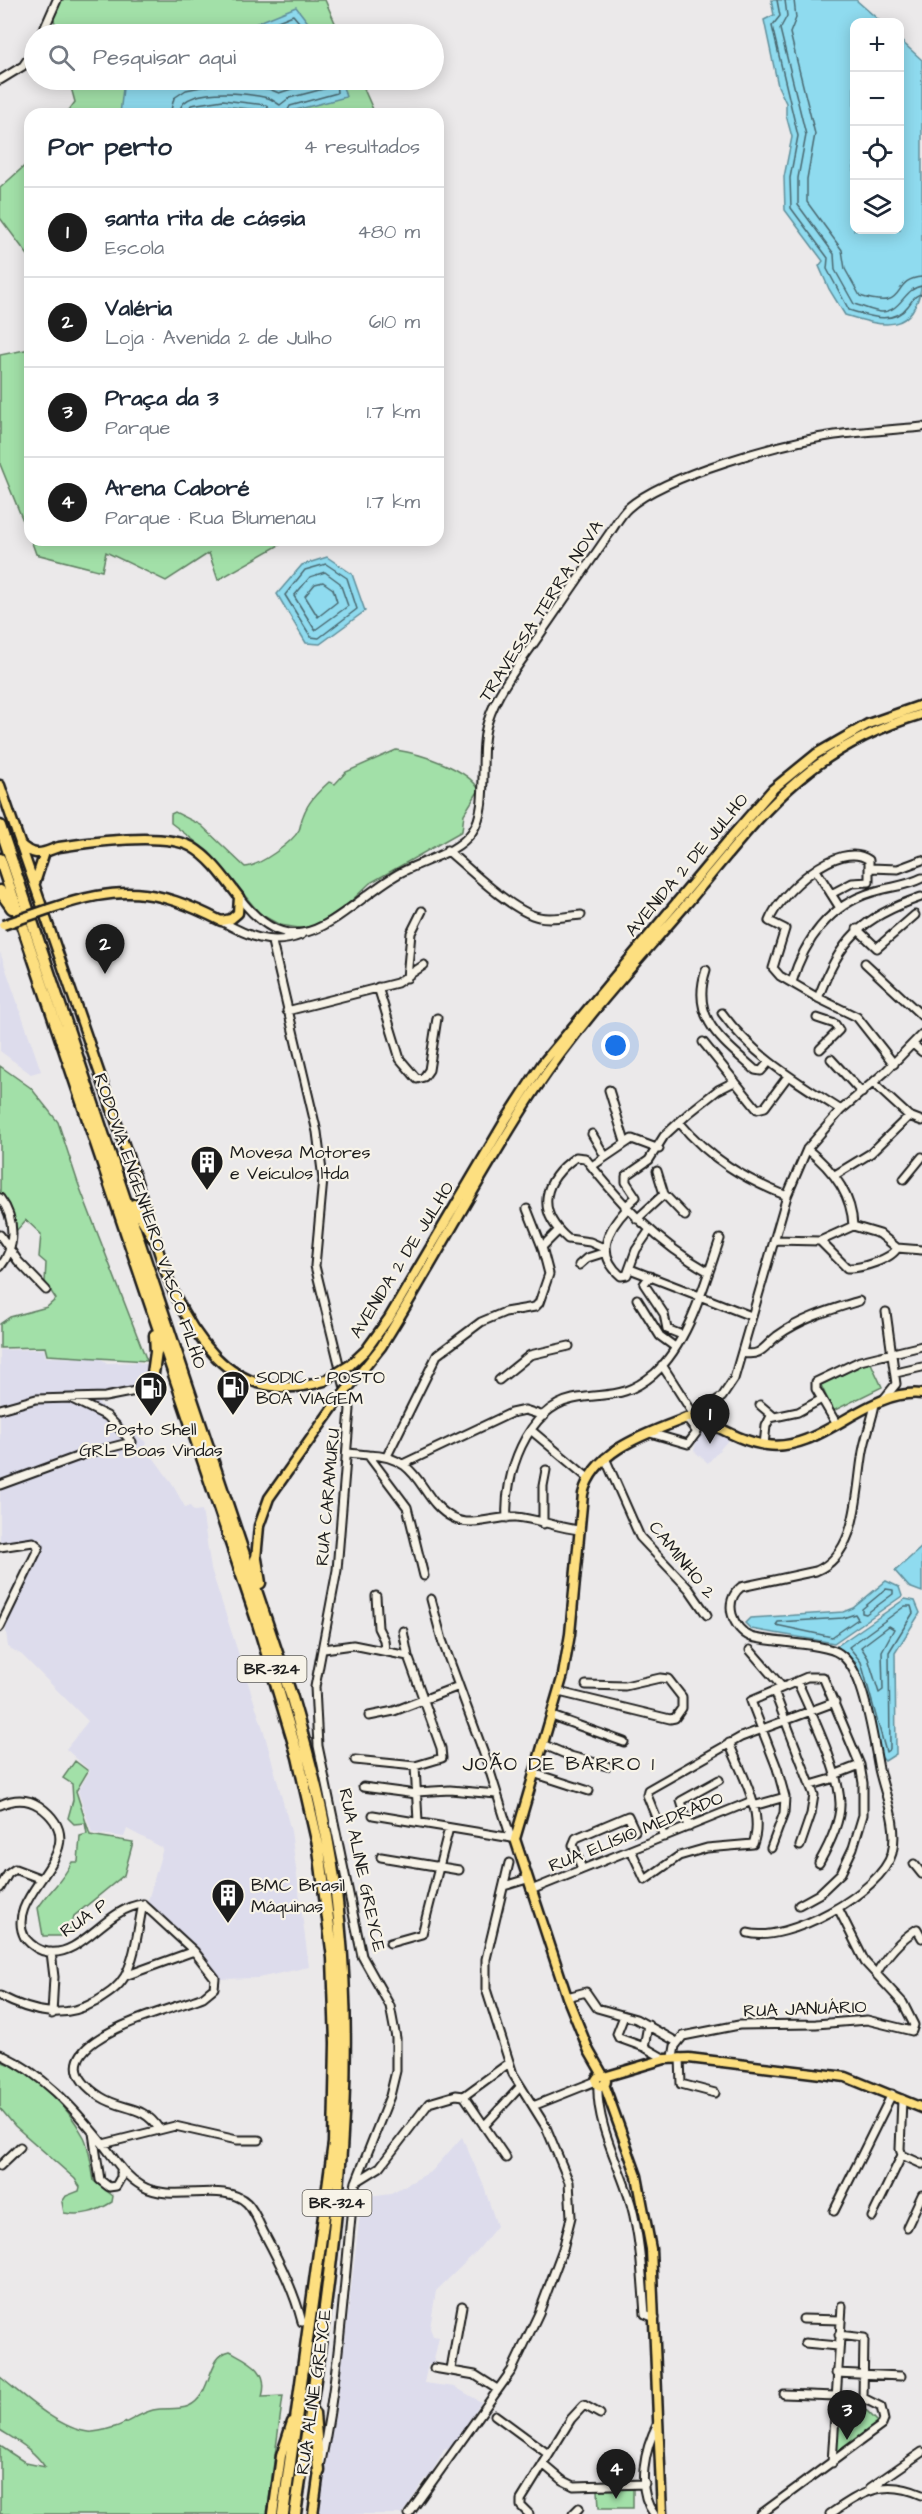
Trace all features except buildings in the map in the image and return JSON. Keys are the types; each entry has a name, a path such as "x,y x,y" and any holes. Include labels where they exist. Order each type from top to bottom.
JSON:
{"highway":[{"name":"RODOVIA ENGENHEIRO VASCO FILHO","path":"0,826 292,1698 313,1772 328,1846 339,1920 345,2000 346,2078 339,2191 295,2514"},
{"name":"RODOVIA ENGENHEIRO VASCO FILHO","path":"0,859 276,1680 307,1793 326,1895 333,1958 334,2143 283,2514"},
{"path":"0,891 11,905 23,941 30,948"},
{"path":"116,1170 139,1215 154,1238"},
{"path":"151,1308 156,1352 151,1388"},
{"path":"256,1559 259,1579 292,1682 292,1698"},
{"path":"312,2396 320,2471"},
{"path":"315,2425 327,2428"}],"main road":[{"name":"AVENIDA 2 DE JULHO","path":"0,784 136,1177 174,1297 203,1341 229,1369 248,1380 274,1387 300,1387 324,1381 351,1365 366,1350 389,1318 542,1064 773,789 816,754 868,724 922,705"},
{"name":"AVENIDA 2 DE JULHO","path":"256,1559 259,1526 269,1498 334,1406 381,1347 536,1089 631,970 771,805 809,769 871,732 922,714"},
{"path":"1,926 100,894 133,892 175,900 221,921 231,919 238,913 239,897 209,860 181,842 168,838 59,847 45,852 30,851 20,844"},
{"path":"34,886 45,852"},
{"path":"662,2514 651,2249 637,2176 567,1997 513,1838 560,1692 570,1634 580,1530 588,1478 605,1458 650,1433 690,1416 764,1445 790,1445 898,1394 922,1394"},
{"path":"601,2082 627,2071 672,2058 833,2075 862,2082 922,2108"},
{"path":"273,2514 281,2456 300,2399"},
{"name":"RUA ALINE GREYCE","path":"313,2514 320,2471"}],"street":[{"path":"46,24 57,0"},
{"path":"0,80 24,65"},
{"name":"TRAVESSA TERRA NOVA","path":"272,942 288,940 323,928 389,880 470,836 477,822 481,805 482,746 493,708 507,683 626,510 655,491 701,470 826,436 922,427"},
{"path":"447,850 493,889 534,916 550,918 581,915"},
{"path":"831,894 852,883 869,882 870,868 867,857 844,855 816,870 793,890 772,914 771,924 785,929 774,964 775,971 864,1023 894,1064"},
{"path":"870,868 898,869 922,860"},
{"path":"816,870 840,908"},
{"path":"792,982 807,943 840,908 872,892 904,887 922,878"},
{"path":"239,897 262,923 281,931 306,933"},
{"path":"818,998 834,960 857,929 884,911 921,897"},
{"path":"408,978 411,933 422,911"},
{"path":"857,929 877,948 915,915"},
{"path":"221,921 252,936 272,942"},
{"name":"RUA CARAMURU","path":"272,942 287,1011 309,1093 322,1161 323,1179 315,1266 349,1400 348,1452 337,1570 327,1633"},
{"path":"865,963 922,1016"},
{"path":"287,1011 408,978 424,965"},
{"path":"706,970 700,989 700,999 717,1036 755,1070 761,1071 768,1064"},
{"path":"378,987 400,1059 411,1075 417,1079 424,1077 429,1070 437,1018"},
{"path":"835,1024 843,1010"},
{"path":"722,1013 745,1042 768,1064 841,1110"},
{"path":"817,1018 835,1024 839,1030 820,1049"},
{"path":"690,1416 710,1407 728,1390 742,1353 787,1196 807,1149 841,1110 894,1064 922,1034"},
{"path":"703,1042 755,1108 759,1110 765,1107 788,1076"},
{"path":"913,1044 922,1052"},
{"path":"831,1059 862,1093"},
{"path":"649,1231 636,1250 626,1277 621,1276 607,1263 606,1251 614,1224 636,1197 626,1182 626,1176 649,1160 659,1149 664,1136 679,1122 718,1090 734,1082"},
{"path":"873,1083 909,1116 922,1121"},
{"path":"609,1090 625,1142"},
{"path":"835,1175 872,1153 909,1116"},
{"path":"679,1122 701,1146 733,1172 787,1196"},
{"path":"592,1134 605,1156"},
{"path":"592,1166 625,1142 635,1138 659,1149"},
{"path":"807,1149 835,1175 846,1200 853,1226"},
{"path":"606,1251 590,1242 568,1239 559,1230 548,1210 546,1192 557,1172 576,1157 583,1157 592,1166 626,1208 649,1231 669,1248 709,1272"},
{"path":"904,1179 922,1158"},
{"path":"657,1171 664,1194 685,1216"},
{"path":"637,1219 664,1194"},
{"path":"0,1198 10,1221 11,1248 0,1267"},
{"path":"387,1456 437,1355 481,1322 505,1312 538,1305 549,1274 542,1247 527,1209"},
{"path":"774,1240 820,1241 853,1226 880,1234 897,1248 922,1250"},
{"path":"542,1247 559,1230"},
{"path":"0,1235 18,1261 46,1290"},
{"path":"507,1518 506,1493 512,1470 519,1450 532,1431 544,1416 568,1400 619,1393 645,1380 663,1365 682,1335 700,1298 720,1239"},
{"path":"820,1241 847,1268 855,1268 890,1255 897,1248"},
{"path":"579,1266 587,1258 606,1251"},
{"path":"630,1269 751,1316"},
{"path":"650,1276 644,1284 664,1314 667,1329 682,1335"},
{"path":"637,1299 660,1336 675,1347"},
{"path":"742,1353 751,1355 761,1352 775,1338 800,1322 817,1314 859,1301"},
{"path":"748,1933 757,1935 782,1931 838,1908 862,1891 883,1869 891,1856 894,1838 861,1688 850,1665 836,1651 751,1637 740,1632 732,1610 734,1595 741,1587 816,1571 827,1566 839,1553 849,1533 864,1447 879,1402 896,1386 886,1312"},
{"path":"500,1380 530,1355 569,1346"},
{"path":"836,1423 815,1387 816,1382 860,1361 922,1346"},
{"path":"650,1433 688,1444 697,1432 663,1365"},
{"path":"896,1373 922,1367"},
{"path":"0,1409 36,1399 105,1396 151,1388"},
{"path":"0,1485 85,1454 132,1442 106,1416 72,1399"},
{"path":"764,1445 766,1426 773,1416 798,1412 822,1399"},
{"path":"760,1405 773,1416"},
{"path":"403,1464 519,1410 544,1416"},
{"path":"532,1431 588,1478"},
{"path":"348,1452 387,1456 403,1464 442,1509 453,1518 468,1523 507,1518 580,1530"},
{"path":"368,1455 407,1507 424,1576"},
{"name":"CAMINHO 2","path":"605,1458 643,1540 689,1589 706,1615"},
{"path":"543,1524 543,1486 546,1470"},
{"path":"0,1547 33,1542 39,1547 0,1627"},
{"path":"376,1596 378,1628 384,1640 385,1650"},
{"path":"373,1815 513,1838 442,1640 431,1599"},
{"path":"355,1761 415,1766 440,1760 442,1756 408,1656 403,1631"},
{"name":"RUA ALINE GREYCE","path":"320,2471 343,2322 343,2289 356,2182 390,2096 396,2071 396,2038 390,2006 362,1956 318,1746 315,1687 327,1633"},
{"path":"324,1649 353,1645 408,1656"},
{"path":"750,1650 778,1689 785,1720 811,1785 814,1804 800,1846"},
{"path":"771,1848 784,1813 785,1797 777,1768 752,1706 754,1699 797,1681 813,1676 823,1677 860,1765 863,1783 863,1815 849,1857 841,1873 829,1886 799,1905"},
{"path":"560,1692 670,1719 679,1713 682,1696 668,1679 660,1678 625,1686 586,1685"},
{"path":"797,1681 834,1776 840,1811 819,1863"},
{"path":"369,1716 394,1711 459,1686"},
{"path":"664,1837 647,1792 729,1743 835,1702"},
{"path":"552,1716 624,1742"},
{"path":"631,1850 641,1876 648,1879 679,1856 707,1848 750,1845 755,1837 752,1804 729,1743"},
{"path":"543,1744 570,1756 607,1766"},
{"path":"811,1785 860,1765"},
{"path":"415,1766 418,1821"},
{"path":"533,1773 589,1791"},
{"path":"689,1827 681,1804 686,1798 720,1780"},
{"path":"363,1787 416,1793 450,1790 497,1794"},
{"name":"RUA ELÍSIO MEDRADO","path":"531,1890 689,1827 752,1804 785,1797"},
{"name":"RUA P","path":"0,1804 16,1800 32,1802 45,1811 55,1824 58,1842 56,1851 21,1902 18,1911 20,1928 24,1937 37,1949 51,1953 72,1948 124,1908 143,1904"},
{"path":"582,1869 573,1845 574,1840 628,1816 635,1831"},
{"path":"390,1943 422,1934 449,1827"},
{"path":"381,1857 459,1870"},
{"path":"410,2514 512,2370 526,2344 563,2249 572,2217 569,2182 546,2127 520,2087 509,2063 490,2007 485,1974 509,1863"},
{"path":"914,1864 922,1874"},
{"path":"0,1888 8,1874 15,1869 39,1878"},
{"path":"504,1886 527,1879"},
{"path":"0,1996 26,2008 52,2014 76,2011 116,1988 125,1976 143,1904 194,1951 215,1978 214,1988 210,1993 100,2035 88,2045 78,2065 81,2077 89,2088 108,2100 149,2115 159,2129"},
{"name":"RUA JANUÁRIO","path":"677,2042 689,2034 751,2024 816,2024 867,2020 912,2031 914,2025 908,2010 860,1953 838,1908"},
{"path":"876,1974 888,1955 911,1933 917,1929 922,1938"},
{"path":"125,1976 194,1951"},
{"path":"51,1953 54,1977 52,2014"},
{"path":"567,1997 586,1992 597,2008 648,2025 677,2042 672,2058 681,2084 715,2093"},
{"path":"624,2016 617,2034 619,2038 672,2058"},
{"path":"644,2047 648,2025"},
{"path":"0,2054 24,2065 52,2086 103,2144 121,2171 155,2192 176,2195 230,2193 242,2199 251,2209 287,2275 302,2322"},
{"path":"356,2182 380,2167 429,2103 456,2095 464,2096 509,2063"},
{"path":"533,2106 601,2082"},
{"path":"601,2082 598,2097 604,2122 631,2205 639,2238 645,2314 654,2318"},
{"path":"484,2126 520,2087"},
{"path":"834,2211 892,2094"},
{"path":"464,2096 506,2158"},
{"path":"872,2217 902,2155 899,2142 902,2099"},
{"path":"103,2144 159,2129 185,2127 237,2140 259,2140"},
{"path":"93,2133 100,2180 109,2187 116,2186 121,2171"},
{"path":"0,2166 20,2146"},
{"path":"902,2155 922,2164"},
{"path":"906,2227 922,2195"},
{"path":"451,2370 462,2306"},
{"path":"832,2463 842,2306"},
{"path":"802,2319 841,2320"},
{"path":"761,2514 878,2430 884,2420 883,2410 877,2404 868,2403 863,2398 864,2341 862,2336 839,2335"},
{"path":"805,2343 838,2346"},
{"path":"434,2367 475,2375 497,2389"},
{"path":"836,2373 901,2376"},
{"path":"784,2394 835,2396"},
{"path":"526,2513 521,2506 521,2500 579,2408 589,2406 600,2414"},
{"path":"495,2415 548,2454"},
{"path":"654,2514 648,2504 645,2484 646,2452 658,2423"},
{"path":"830,2514 922,2452"},
{"path":"543,2464 562,2481 574,2486 645,2484"},
{"path":"865,2492 892,2486 922,2495"}],"shaded area":[{"path":"0,952 41,1071 31,1074 0,1051"},
{"path":"44,1349 46,1357 100,1358 107,1363 138,1362 149,1365 149,1385 113,1393 114,1399 97,1402 147,1443 145,1446 171,1482 185,1507 190,1506 194,1511 202,1510 211,1569 264,1732 291,1831 309,1967 258,1978 220,1979 199,1949 147,1904 163,1848 127,1829 124,1837 92,1833 78,1791 90,1771 66,1749 88,1721 22,1655 8,1647 5,1624 42,1549 43,1539 0,1544 0,1350"},
{"path":"700,1423 730,1438 708,1463 694,1451"},
{"path":"462,2137 483,2184 497,2226 477,2251 436,2291 430,2328 433,2336 439,2337 433,2364 428,2364 424,2383 455,2387 481,2402 451,2451 445,2448 429,2478 426,2478 402,2514 318,2514 336,2413 362,2197 391,2193 432,2171"}],"green space":[{"path":"61,0 325,0 336,24 55,24 53,16"},
{"path":"72,90 364,90 372,108 70,108 75,102"},
{"path":"24,166 24,250 0,218 0,188"},
{"path":"24,350 24,523 0,464 0,355"},
{"path":"33,546 278,546 218,580 209,553 166,581 106,552 102,571 36,554"},
{"path":"396,750 442,763 474,782 479,790 464,814 462,831 370,883 346,906 314,927 299,928 280,925 260,914 209,852 171,823 171,814 175,812 201,825 245,867 251,866 275,853 290,841 299,830 307,806 329,782 335,784 346,772"},
{"path":"0,1066 31,1088 58,1122 78,1183 147,1361 47,1355 45,1347 0,1348 0,1324 10,1317 47,1307 56,1299 45,1282 46,1263 39,1257 41,1234 26,1220 16,1231 10,1207 0,1194"},
{"path":"870,1361 882,1387 833,1411 821,1385"},
{"path":"75,1761 88,1771 76,1791 90,1835 133,1842 124,1875 74,1916 70,1930 60,1936 43,1936 38,1908 72,1862 78,1862 80,1836 87,1834 85,1823 74,1824 68,1818 73,1800 72,1784 63,1778"},
{"path":"0,2061 26,2073 38,2082 68,2113 86,2141 94,2181 113,2196 112,2202 89,2212 64,2213 62,2202 66,2196 79,2191 80,2187 75,2179 15,2126 0,2108"},
{"path":"230,2351 251,2363 261,2373 264,2388 262,2397 283,2396 267,2514 0,2514 0,2446 26,2463 45,2467 30,2451 0,2430 0,2377 30,2402 65,2425 77,2430 95,2432 120,2425 153,2410 183,2408 194,2403 203,2392 218,2358"},
{"path":"838,2411 867,2411 878,2422 875,2428 840,2453 836,2452"},
{"path":"633,2489 633,2508 599,2508 598,2490"}],"water":[{"path":"771,0 856,0 876,18 850,18 850,234 904,234 904,44 922,60 922,284 912,312 895,323 884,324 845,315 829,289 819,266 823,261 785,210 784,177 792,137 786,115 786,103 778,86 764,20 774,15"},
{"path":"296,7 309,24 254,24"},
{"path":"123,90 344,90 346,97 303,108 224,106 121,108"},
{"path":"327,557 352,574 365,611 320,644 306,643 277,594 302,565"},
{"path":"922,1547 922,1592 909,1587 895,1571"},
{"path":"886,1581 899,1587 902,1596 834,1643 751,1629 745,1623 750,1618 843,1612 853,1608"},
{"path":"905,1599 915,1601 920,1613 895,1653 896,1754 885,1761 879,1755 856,1663 837,1646"}],"place":[{"name":"Valéria","path":"105,974"},
{"name":"Movesa Motores e Veículos ltda","path":"207,1191"},
{"name":"SODIC - POSTO BOA VIAGEM","path":"233,1416"},
{"name":"Posto Shell GRL Boas Vindas","path":"151,1417"},
{"name":"santa rita de cássia","path":"710,1444"},
{"name":"BMC Brasil Máquinas","path":"228,1924"},
{"name":"Praça da 3","path":"847,2440"},
{"name":"Arena Caboré","path":"616,2499"}],"district":[{"name":"JOÃO DE BARRO 1","path":"559,1764"}]}
